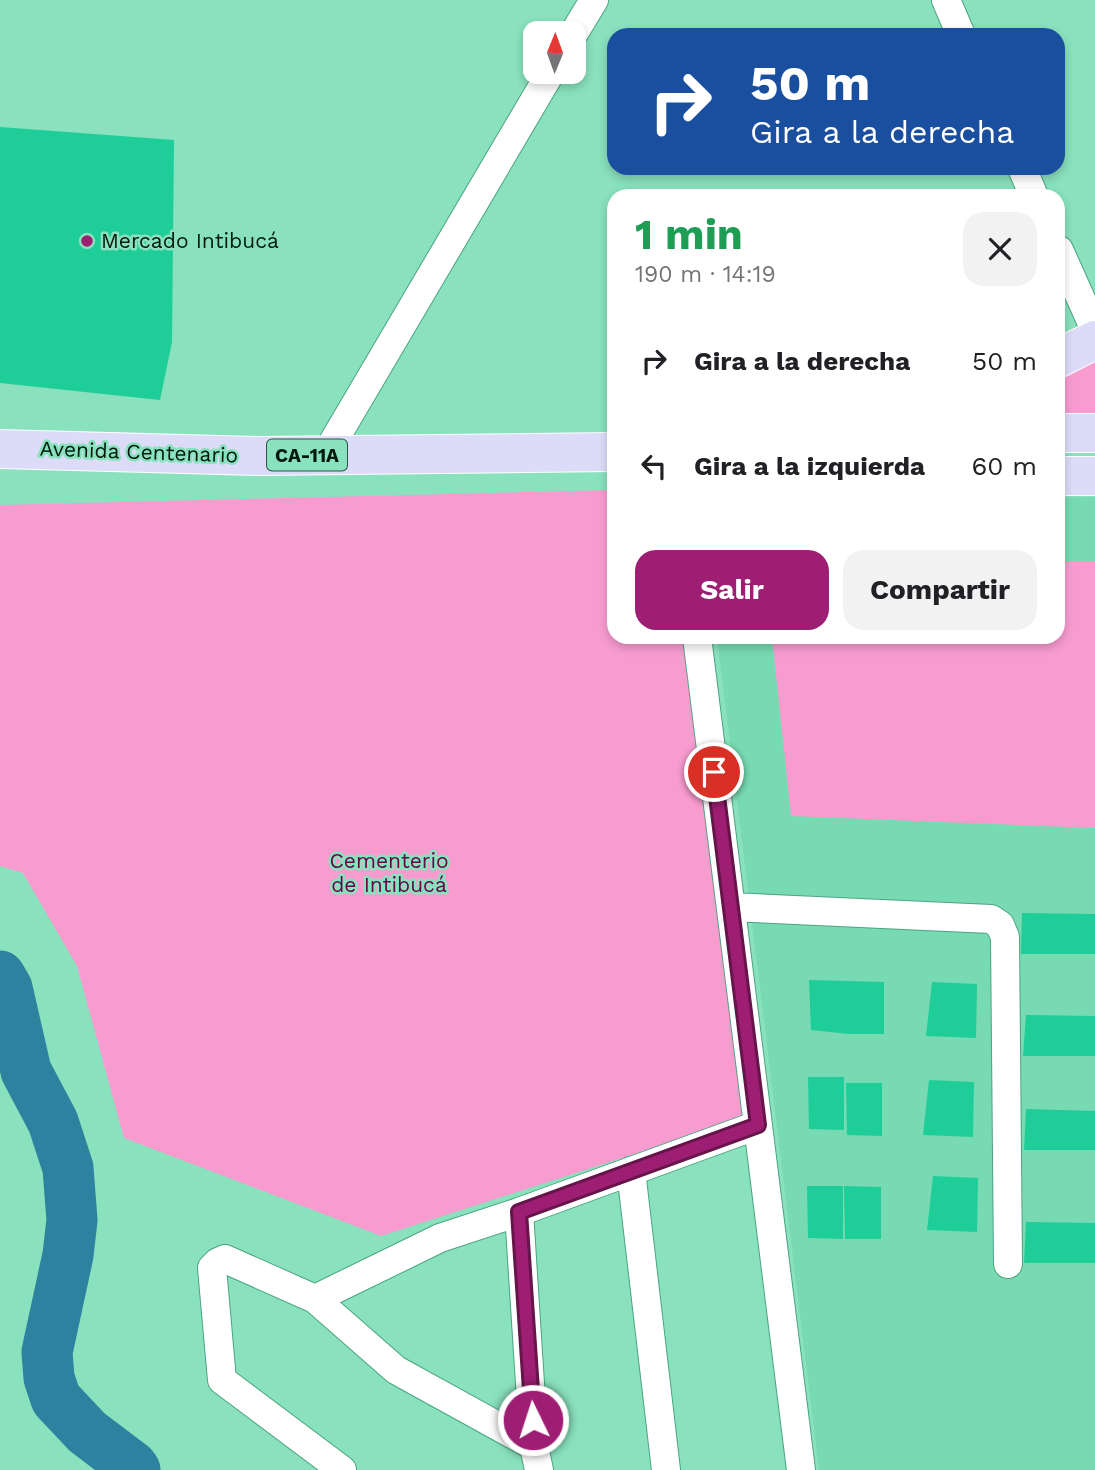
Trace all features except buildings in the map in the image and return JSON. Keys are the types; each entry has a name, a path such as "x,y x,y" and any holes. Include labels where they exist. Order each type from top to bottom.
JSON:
{"main road":[{"path":"1065,355 1095,340"},
{"path":"1065,433 1095,433"},
{"name":"Avenida Centenario","path":"0,449 260,456 607,452"},
{"path":"1065,475 1095,475"}],"street":[{"path":"581,21 594,0"},
{"path":"946,0 958,28"},
{"path":"326,454 544,84"},
{"path":"1065,263 1095,330"},
{"path":"699,644 802,1470"},
{"path":"731,907 991,919 1000,925 1005,937 1008,1264"},
{"path":"315,1299 440,1238 758,1125"},
{"path":"631,1171 666,1470"},
{"path":"519,1212 537,1458"},
{"path":"342,1470 222,1380 212,1268 218,1262 225,1259 315,1299 396,1370 537,1458"}],"shaded area":[{"path":"1095,497 1095,1470 819,1470 718,644 1065,644 1065,498"}],"green space":[{"path":"1095,358 1095,427 1065,427 1065,371"},
{"name":"Cementerio de Intibucá","path":"607,490 607,644 689,644 746,1118 381,1236 124,1138 77,966 23,873 0,866 0,505"},
{"path":"1065,562 1095,562 1095,828 791,816 773,644 1065,644"}],"waterway":[{"path":"0,976 7,988 26,1071 53,1122 68,1168 72,1220 68,1255 47,1352 49,1378 56,1399 87,1432 135,1470"}],"place":[{"name":"Mercado Intibucá","path":"87,241"}],"route":[{"path":"533,1420 519,1212 758,1125 714,772"}]}
